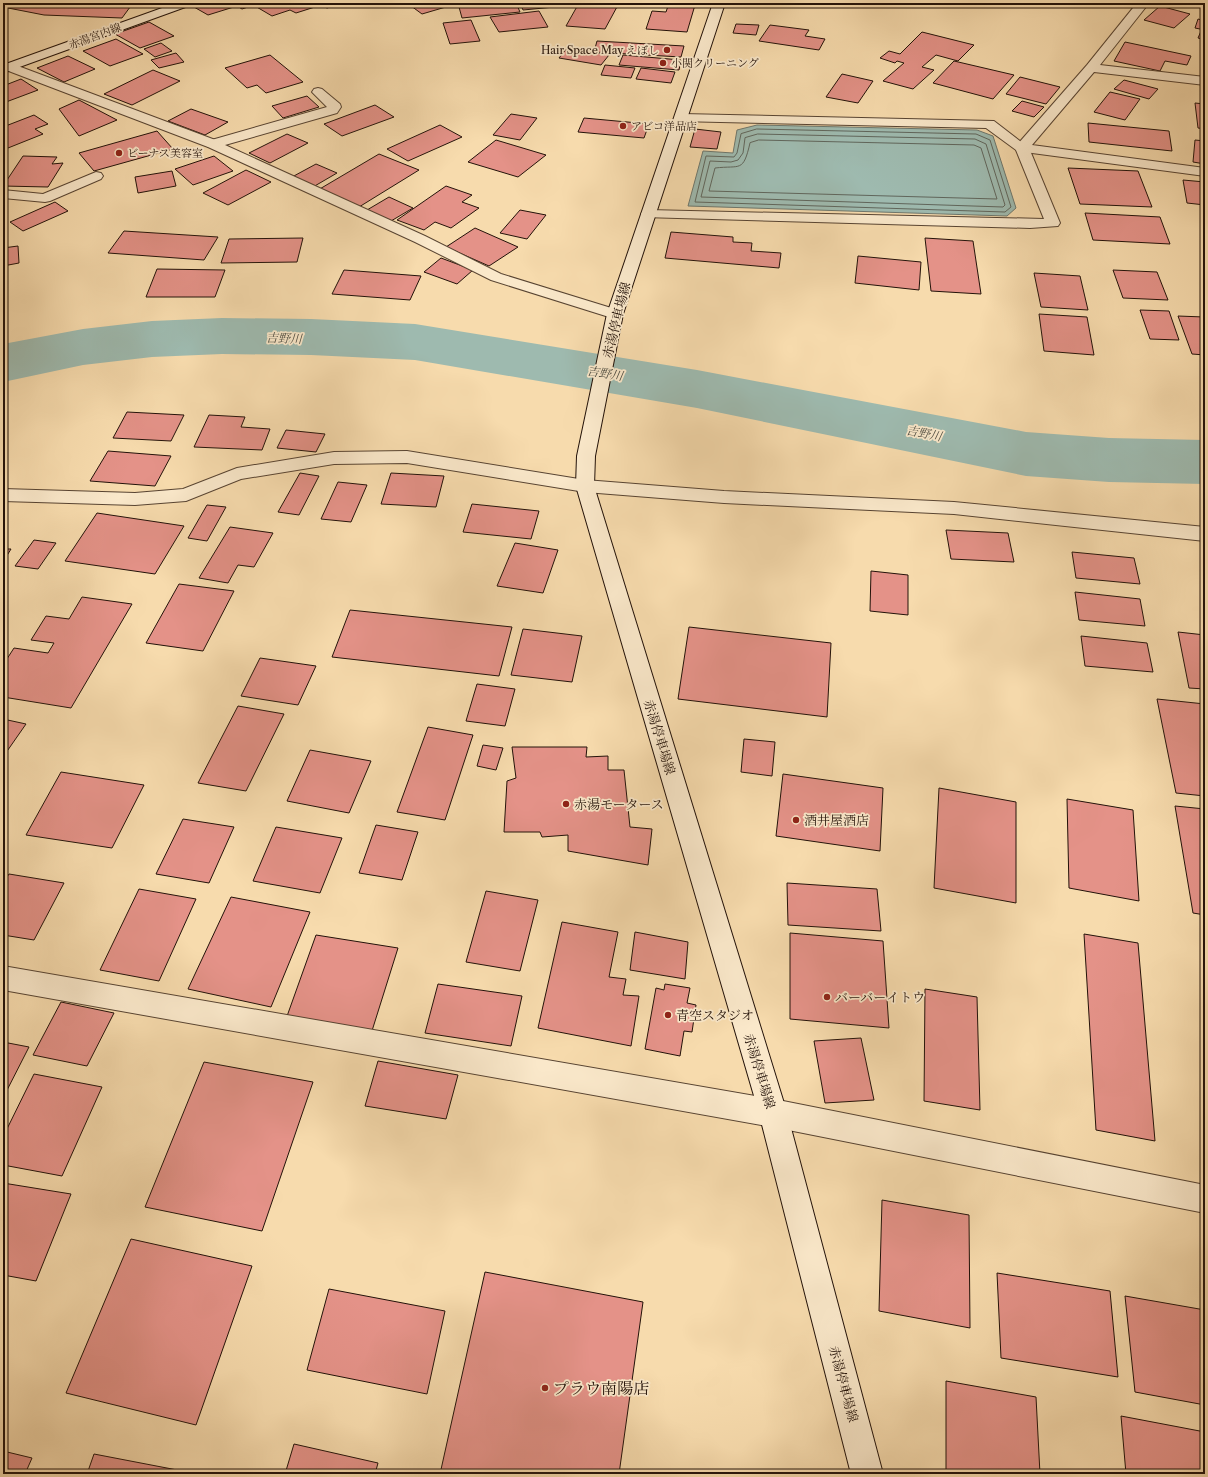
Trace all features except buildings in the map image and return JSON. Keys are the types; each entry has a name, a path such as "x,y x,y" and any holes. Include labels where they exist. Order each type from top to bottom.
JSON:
{"main road":[{"name":"赤湯宮内線","path":"5,66 187,3"},
{"name":"赤湯停車場線","path":"719,3 682,118 615,314 586,456 585,486 772,1113 868,1474"},
{"path":"1022,148 1091,68 1143,3"},
{"path":"5,66 213,144 496,276 553,296 615,314"},
{"path":"1091,68 1205,81"},
{"path":"213,144 332,110 335,107 318,92"},
{"path":"682,118 989,124 1022,148 1205,172"},
{"path":"648,214 1030,224 1054,223 1022,148"},
{"path":"3,194 45,198 96,176"},
{"path":"3,495 135,499 186,496 237,474 334,458 407,457 585,486 724,497 954,508 1205,534"},
{"path":"3,978 772,1113 1205,1199"}],"water":[{"path":"757,125 977,130 993,136 1016,208 1007,216 688,206 703,151 733,153 737,130"}],"waterway":[{"name":"吉野川","path":"3,363 83,347 152,339 222,336 311,337 415,342 697,389 1026,454 1109,460 1205,462"}],"place":[{"name":"Hair Space May えぼし","path":"667,50"},
{"name":"小関クリーニング","path":"663,63"},
{"name":"アビコ洋品店","path":"623,126"},
{"name":"ビーナス美容室","path":"119,153"},
{"name":"赤湯モータース","path":"566,804"},
{"name":"酒井屋酒店","path":"796,820"},
{"name":"バーバーイトウ","path":"827,997"},
{"name":"青空スタジオ","path":"668,1015"},
{"name":"プラウ南陽店","path":"545,1388"}]}
